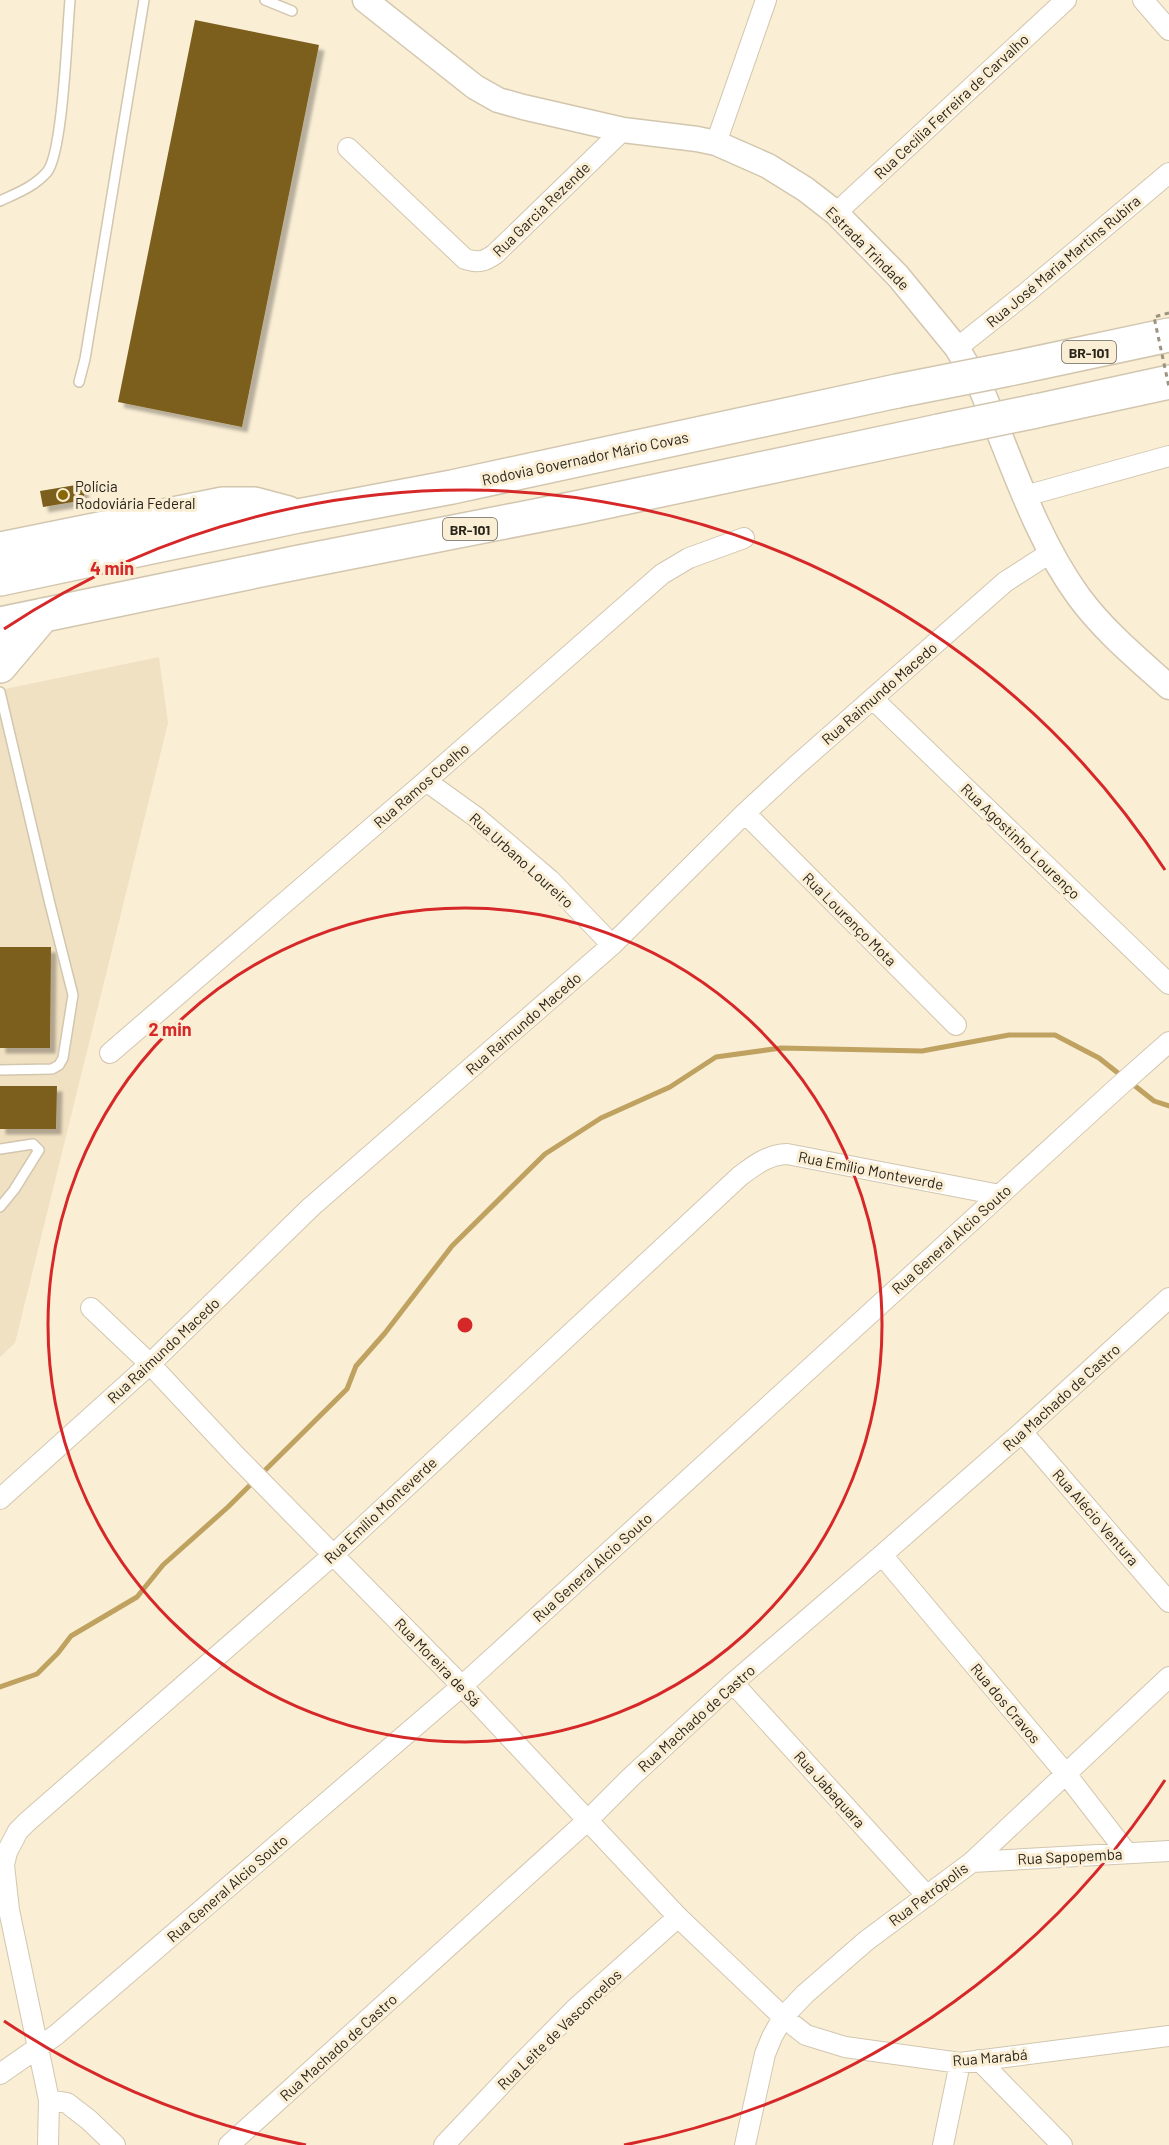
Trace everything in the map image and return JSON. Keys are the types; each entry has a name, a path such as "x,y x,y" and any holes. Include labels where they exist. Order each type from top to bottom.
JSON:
{"highway":[{"name":"Rodovia Governador Mário Covas","path":"0,579 298,516 452,487 897,391 1169,336"},
{"name":"BR-101","path":"0,624 564,510 1169,382"},
{"path":"0,549 223,504 254,504 298,516"},
{"path":"0,666 43,615"}],"street":[{"name":"Estrada Trindade","path":"365,0 485,94 523,107 623,130 716,143 768,166 805,189 836,213 898,276 957,348 982,391 1050,553 1079,597 1099,622 1169,687"},
{"name":"Rua Cecília Ferreira de Carvalho","path":"836,213 1066,0"},
{"path":"1143,0 1169,30"},
{"path":"716,143 767,1"},
{"name":"Rua Garcia Rezende","path":"348,148 465,259 476,263 485,261 495,254 623,130"},
{"name":"Rua José Maria Martins Rubira","path":"957,348 1026,294 1169,173"},
{"path":"1025,496 1169,456"},
{"name":"Rua Ramos Coelho","path":"110,1053 662,574 689,558 744,538"},
{"name":"Rua Raimundo Macedo","path":"0,1499 150,1364 311,1207 612,945 745,813 1005,582 1050,553"},
{"name":"Rua Agostinho Lourenço","path":"873,699 1169,984"},
{"name":"Rua Urbano Loureiro","path":"426,781 476,818 550,880 612,945"},
{"name":"Rua Lourenço Mota","path":"745,813 956,1025"},
{"name":"Rua General Alcio Souto","path":"0,2074 56,2035 462,1686 1169,1042"},
{"name":"Rua Emílio Monteverde","path":"48,2145 50,2100 9,1910 4,1864 7,1852 18,1831 333,1555 732,1184 760,1161 776,1154 787,1154 1000,1195"},
{"name":"Rua Machado de Castro","path":"229,2145 588,1820 733,1683 882,1556 1166,1307"},
{"name":"Rua Moreira de Sá","path":"91,1308 150,1364 236,1456 462,1686 678,1917 783,2017"},
{"name":"Rua Alécio Ventura","path":"1023,1432 1169,1602"},
{"name":"Rua dos Cravos","path":"882,1556 1066,1774 1128,1853"},
{"name":"Rua Petrópolis","path":"745,2145 765,2054 783,2017 805,1994 866,1941 972,1862 1169,1677"},
{"name":"Rua Jabaquara","path":"733,1683 927,1896"},
{"name":"Rua Sapopemba","path":"972,1862 1169,1851"},
{"name":"Rua Leite de Vasconcelos","path":"444,2145 576,2009 678,1917"},
{"name":"Rua Marabá","path":"783,2017 806,2035 825,2042 876,2053 970,2061 1169,2036"},
{"path":"943,2145 970,2061 1062,2145"},
{"path":"50,2100 67,2103 115,2145"}],"lane":[{"path":"0,201 27,189 48,171 58,142 70,0"},
{"path":"80,382 144,0"},
{"path":"265,0 292,11"},
{"path":"0,692 73,995 63,1058 59,1065 52,1069 0,1070"},
{"path":"0,1149 33,1144 39,1150 14,1190 0,1207"}],"path":[{"path":"1169,313 1154,317 1169,387"}],"shaded area":[{"path":"159,657 168,723 15,1343 0,1357 0,690"}],"building":[{"path":"195,20 319,45 242,427 118,402"},
{"name":"Polícia Rodoviária Federal","path":"82,484 85,500 43,507 40,491"},
{"path":"0,947 51,947 50,1048 0,1048"},
{"path":"0,1086 57,1086 56,1129 0,1129"}],"waterway":[{"path":"0,1687 37,1674 71,1636 137,1597 163,1565 228,1507 347,1389 356,1366 385,1333 452,1246 545,1154 601,1118 670,1087 716,1057 781,1048 922,1051 1009,1035 1055,1035 1099,1058 1123,1077"},
{"path":"1130,1082 1154,1101 1169,1106"}],"place":[{"name":"Polícia Rodoviária Federal","path":"63,495"}]}
